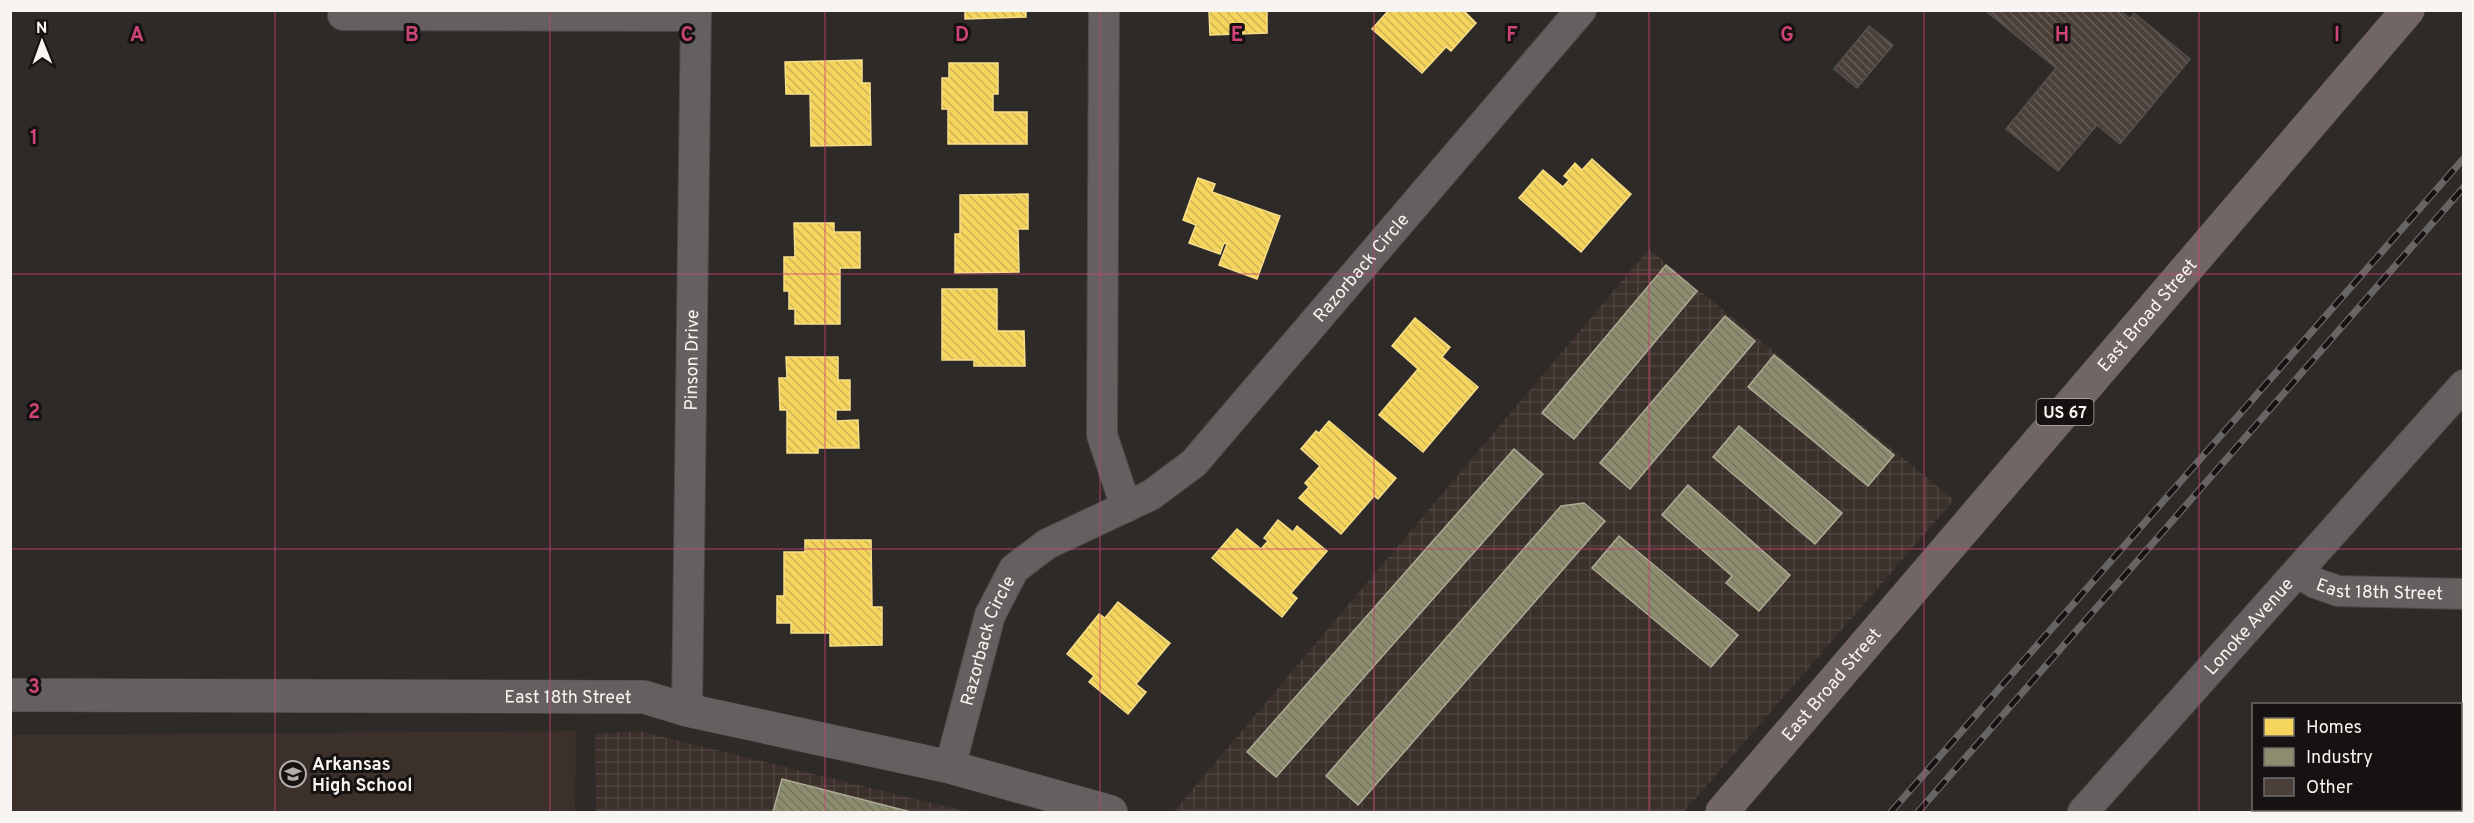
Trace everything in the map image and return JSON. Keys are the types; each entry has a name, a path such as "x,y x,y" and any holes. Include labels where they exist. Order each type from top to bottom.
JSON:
{"main road":[{"name":"East Broad Street","path":"1722,813 2408,10"}],"street":[{"path":"1104,10 1102,435 1126,507"},
{"name":"Razorback Circle","path":"950,767 990,615 1014,568 1047,544 1150,495 1194,463 1581,10"},
{"path":"342,15 696,13"},
{"name":"Pinson Drive","path":"687,710 696,13"},
{"name":"Lonoke Avenue","path":"2083,813 2463,385"},
{"name":"East 18th Street","path":"2298,572 2315,583 2338,591 2463,594"},
{"name":"East 18th Street","path":"10,695 644,697 687,710 950,767 1111,813"}],"shaded area":[{"path":"1649,249 1954,500 1684,812 1185,812 1175,810"},
{"name":"Arkansas High School","path":"576,731 575,812 11,812 11,735"},
{"path":"639,731 968,812 596,812 595,734"}],"building: Homes":[{"path":"965,10 1026,10 1026,17 965,19"},
{"path":"1209,10 1267,10 1267,33 1210,35"},
{"path":"1389,10 1463,10 1476,23 1451,51 1446,47 1422,73 1372,29"},
{"path":"862,60 862,83 870,83 871,145 811,146 810,94 786,94 785,62"},
{"path":"949,63 998,63 998,94 993,94 993,112 1027,112 1027,144 948,144 948,109 942,109 942,78 949,78"},
{"path":"1592,159 1631,194 1581,252 1519,198 1543,170 1563,187 1569,180 1564,176 1575,163 1582,170"},
{"path":"1198,178 1215,184 1212,192 1280,216 1257,279 1219,265 1227,244 1224,243 1220,254 1189,243 1196,225 1183,220"},
{"path":"1028,194 1028,229 1018,229 1019,272 955,273 955,234 960,234 960,195"},
{"path":"794,223 834,223 834,232 860,232 860,268 840,268 840,324 795,324 795,309 789,309 789,291 784,291 784,257 795,257"},
{"path":"942,289 997,289 997,331 1024,331 1025,366 974,366 974,360 942,360"},
{"path":"1415,318 1450,347 1442,357 1478,387 1423,452 1379,415 1418,369 1392,346"},
{"path":"786,357 838,357 838,380 850,380 850,410 836,410 836,421 858,420 859,448 818,448 818,453 787,453 787,410 780,410 779,378 787,378"},
{"path":"1329,421 1396,478 1378,499 1374,496 1341,534 1299,498 1309,487 1305,483 1320,466 1301,449 1316,431 1319,433"},
{"path":"1278,520 1293,532 1297,526 1327,551 1291,593 1297,598 1282,617 1212,558 1237,529 1261,549 1268,541 1264,538"},
{"path":"805,540 871,540 872,607 882,607 882,645 830,646 830,633 791,633 791,623 777,623 777,596 784,596 784,552 805,552"},
{"path":"1118,602 1170,643 1136,684 1146,692 1128,714 1089,682 1094,676 1067,654 1099,614 1105,618"}],"building: Industry":[{"path":"1666,265 1697,291 1574,439 1542,413"},
{"path":"1725,316 1755,341 1630,489 1600,463"},
{"path":"1774,355 1894,455 1868,486 1748,387"},
{"path":"1739,426 1842,513 1815,544 1713,457"},
{"path":"1514,449 1543,474 1276,777 1247,752"},
{"path":"1688,485 1790,575 1759,611 1726,583 1732,576 1662,515"},
{"path":"1584,503 1605,521 1358,805 1326,776 1561,506"},
{"path":"1619,536 1738,635 1711,667 1592,568"},
{"path":"782,779 911,812 773,812"}],"building: Other":[{"path":"1985,10 2120,10 2130,19 2134,13 2190,59 2120,144 2097,125 2058,171 2006,129 2056,68"},
{"path":"1869,26 1893,45 1857,88 1834,69"}],"railway":[{"path":"1891,812 2464,158"},
{"path":"1918,812 2464,187"}],"place":[{"name":"Arkansas High School","path":"293,774"}]}
